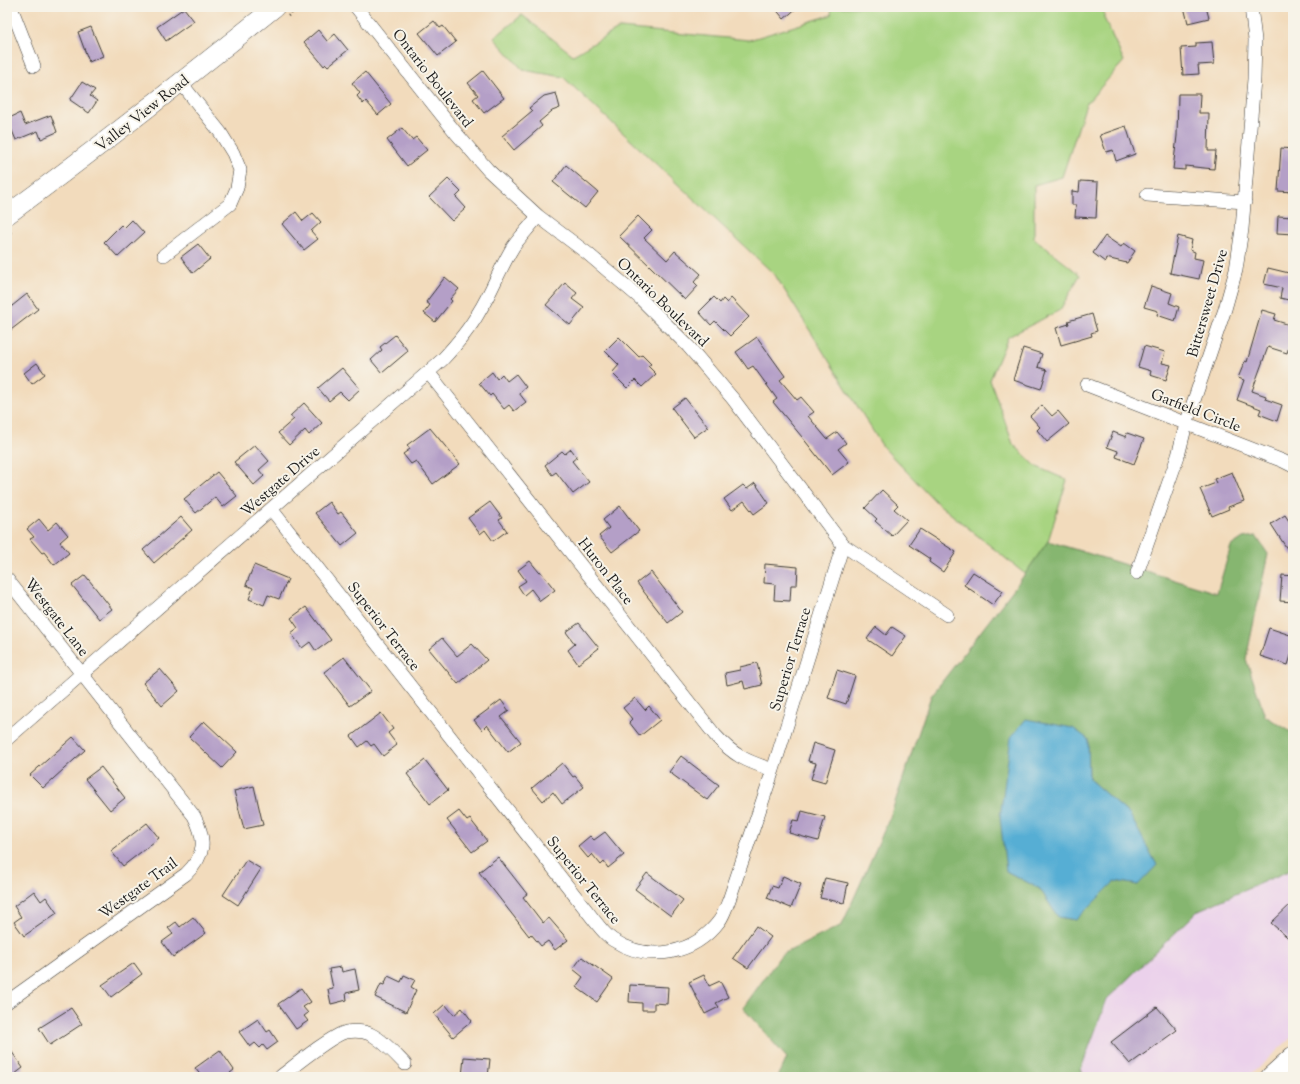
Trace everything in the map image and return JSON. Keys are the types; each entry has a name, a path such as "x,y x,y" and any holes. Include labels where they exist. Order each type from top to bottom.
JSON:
{"main road":[{"name":"Valley View Road","path":"7,215 181,83 275,7"},
{"path":"1270,1077 1293,1056"}],"street":[{"path":"11,7 34,66"},
{"name":"Ontario Boulevard","path":"356,7 460,138 488,170 538,216 587,252 640,298 688,346 732,399 843,545 947,615"},
{"name":"Bittersweet Drive","path":"1137,573 1178,456 1186,424 1225,310 1236,270 1245,202 1254,79 1255,40 1250,7"},
{"path":"164,255 230,204 237,188 240,170 234,153 220,132 181,83"},
{"path":"1147,195 1245,202"},
{"name":"Westgate Drive","path":"7,739 272,510 442,360 462,338 479,313 494,286 502,265 514,246 538,216"},
{"name":"Huron Place","path":"428,372 715,735 739,758 773,770"},
{"name":"Garfield Circle","path":"1087,385 1293,466"},
{"name":"Superior Terrace","path":"272,510 598,925 611,939 630,949 649,953 670,953 690,946 707,934 720,919 729,900 773,770 843,545"},
{"name":"Westgate Lane","path":"7,579 82,675"},
{"name":"Westgate Trail","path":"7,1002 186,874 195,865 200,853 202,840 200,827 194,816 82,675"},
{"path":"280,1077 332,1039 345,1032 370,1034 382,1042 405,1064"}],"shaded area":[{"path":"1293,869 1293,1036 1248,1077 1084,1077 1081,1069 1107,999 1199,910"}],"green space":[{"path":"832,7 1104,7 1104,18 1124,61 1086,104 1062,177 1034,185 1034,238 1080,275 1060,310 1008,337 990,380 1013,444 1037,467 1067,480 1048,541 1025,574 936,502 883,447 775,275 563,77 523,70 494,38 522,15 573,55 620,28 749,40 831,15"},
{"path":"1256,536 1268,554 1246,659 1265,716 1293,733 1293,869 1199,910 1107,999 1081,1069 1084,1077 778,1077 787,1058 743,1008 781,955 842,925 890,817 931,696 1025,574 1048,541 1217,593 1231,546 1243,538","holes":["1088,739 1089,779 1130,815 1138,885 1115,881 1076,920 1058,917 1040,889 1006,871"]}],"water":[{"path":"1026,719 1073,728 1088,739 1089,779 1130,815 1157,865 1138,885 1115,881 1076,920 1058,917 1040,889 1006,871 1000,817 1011,737"}],"building":[{"path":"774,7 798,7 784,19"},
{"path":"1184,7 1206,7 1209,18 1188,23"},
{"path":"184,8 194,21 166,41 157,27"},
{"path":"434,21 440,28 443,26 456,42 438,56 419,33"},
{"path":"91,27 103,56 89,62 78,32"},
{"path":"318,30 327,41 335,34 348,50 328,66 326,64 324,66 304,42"},
{"path":"1212,42 1214,64 1198,65 1199,74 1183,75 1181,48 1196,47 1196,43"},
{"path":"483,71 504,98 484,113 473,99 478,95 468,83"},
{"path":"365,72 391,104 378,115 366,101 363,104 357,96 360,93 352,83"},
{"path":"82,82 95,90 90,96 97,101 89,113 70,100"},
{"path":"556,93 560,108 552,111 539,122 542,126 514,150 502,136 532,111 529,108 544,96"},
{"path":"1178,94 1200,94 1199,113 1209,113 1208,151 1216,151 1214,169 1185,166 1185,170 1173,169 1177,136"},
{"path":"20,113 25,125 51,115 57,132 41,139 38,131 16,140 7,119"},
{"path":"1126,126 1135,154 1116,161 1113,150 1106,152 1100,135"},
{"path":"402,128 412,140 416,137 427,150 407,166 387,140"},
{"path":"1281,148 1293,149 1293,192 1278,191"},
{"path":"566,165 598,192 585,208 553,182"},
{"path":"448,179 461,192 456,197 466,208 452,221 429,197"},
{"path":"1080,181 1098,182 1096,218 1075,217 1076,205 1072,205 1072,191 1079,192"},
{"path":"296,212 303,221 313,213 321,222 311,231 318,239 304,250 282,224"},
{"path":"638,216 652,230 644,238 667,260 675,251 701,274 694,282 698,286 685,300 619,236"},
{"path":"1278,216 1293,217 1293,234 1277,233"},
{"path":"132,220 144,233 118,257 104,242 121,225 124,228"},
{"path":"1105,236 1121,247 1124,243 1135,251 1127,263 1106,258 1105,262 1093,253"},
{"path":"1178,236 1192,240 1190,250 1195,252 1194,258 1203,260 1199,279 1170,273"},
{"path":"198,244 210,259 193,273 181,257"},
{"path":"1268,268 1293,274 1293,301 1280,298 1282,288 1264,284"},
{"path":"445,277 459,289 450,299 452,301 435,322 424,313 430,305 426,302"},
{"path":"565,283 577,293 572,299 584,308 570,325 546,305"},
{"path":"1151,286 1172,293 1169,303 1179,307 1175,321 1157,315 1158,311 1144,307"},
{"path":"27,294 38,309 7,333 7,310"},
{"path":"714,297 720,303 723,299 727,303 731,298 749,317 730,336 715,321 711,325 699,312"},
{"path":"1262,310 1276,314 1274,320 1293,326 1293,333 1287,353 1268,347 1252,391 1266,396 1265,399 1282,405 1277,421 1259,414 1261,409 1237,400 1244,380 1238,378 1245,361 1247,362"},
{"path":"1092,314 1097,331 1091,333 1092,336 1061,345 1056,328 1069,324 1068,321"},
{"path":"395,335 408,351 382,373 371,360 382,350 380,347"},
{"path":"619,337 639,357 642,355 651,364 648,366 656,374 642,387 635,380 627,388 612,373 619,365 605,351"},
{"path":"757,337 785,376 780,380 797,400 801,397 814,412 808,416 827,439 837,432 846,443 838,449 849,462 832,475 773,402 777,399 753,366 748,369 736,352"},
{"path":"1144,346 1165,352 1162,363 1171,365 1166,380 1150,375 1151,371 1138,367"},
{"path":"1023,348 1042,354 1038,367 1047,370 1041,389 1013,380"},
{"path":"37,363 45,374 32,384 24,373"},
{"path":"342,368 360,389 348,400 340,392 329,401 318,388"},
{"path":"492,372 497,379 502,374 507,381 516,374 526,387 519,393 526,402 514,411 509,405 504,409 492,394 490,396 479,383"},
{"path":"685,398 708,427 694,437 672,408"},
{"path":"304,403 322,423 309,435 305,430 289,445 278,433 294,419 290,416"},
{"path":"1042,405 1052,416 1058,411 1069,424 1047,442 1037,430 1040,427 1030,416"},
{"path":"430,428 460,464 433,484 416,461 411,464 403,454 410,449 407,445"},
{"path":"1113,432 1126,437 1127,433 1144,439 1134,464 1116,457 1118,451 1107,447"},
{"path":"255,445 269,461 259,470 264,476 254,485 234,462"},
{"path":"571,449 577,457 572,461 589,482 573,494 556,472 552,475 545,465 562,451 565,454"},
{"path":"217,472 237,496 223,507 215,497 196,513 184,499"},
{"path":"1232,472 1244,501 1228,507 1229,509 1212,516 1200,489 1216,483 1214,479"},
{"path":"755,483 769,503 754,514 744,501 732,510 724,499 743,485 747,489"},
{"path":"882,490 898,505 894,509 907,520 892,536 875,521 877,519 865,508"},
{"path":"329,502 338,514 341,512 358,533 342,546 315,513"},
{"path":"490,502 502,518 499,520 507,531 493,541 485,530 480,534 468,518"},
{"path":"620,506 639,531 612,552 599,536 609,528 603,520"},
{"path":"1285,515 1289,521 1293,518 1293,558 1271,524"},
{"path":"181,517 192,530 154,563 143,550"},
{"path":"39,519 48,530 57,522 68,535 60,542 69,553 54,565 44,552 42,553 30,539 34,537 27,529"},
{"path":"920,529 956,552 943,572 929,562 930,559 909,545"},
{"path":"530,561 555,590 540,601 531,589 524,595 518,586 526,581 518,570"},
{"path":"765,564 798,567 797,585 791,585 790,601 774,600 775,584 764,583"},
{"path":"254,565 288,579 279,599 268,595 264,605 249,599 253,588 246,585"},
{"path":"651,572 682,612 668,623 637,583"},
{"path":"973,572 1003,591 993,605 964,585"},
{"path":"85,575 112,609 99,619 72,585"},
{"path":"1282,575 1293,576 1293,602 1280,601"},
{"path":"306,607 331,640 316,651 310,642 302,648 291,633 298,628 291,618"},
{"path":"579,623 599,648 578,664 568,650 575,644 566,632"},
{"path":"876,627 886,635 892,627 906,636 892,656 867,639"},
{"path":"1269,628 1293,636 1293,649 1288,665 1260,656"},
{"path":"442,638 457,656 472,644 487,660 458,684 429,649"},
{"path":"344,657 371,691 350,706 324,672"},
{"path":"757,663 762,685 745,689 743,681 727,685 725,673 740,670 740,667"},
{"path":"160,669 179,691 162,706 143,683"},
{"path":"837,670 855,676 846,704 828,698"},
{"path":"635,698 645,710 649,706 660,720 640,736 629,722 632,719 623,708"},
{"path":"501,700 509,711 501,717 521,742 508,752 487,725 482,730 474,720"},
{"path":"381,713 393,729 388,733 397,745 383,756 374,744 371,746 367,741 359,747 351,736"},
{"path":"204,721 237,752 222,768 189,737"},
{"path":"73,737 85,750 43,788 30,775"},
{"path":"813,743 835,750 825,783 811,779 816,763 808,761"},
{"path":"681,756 719,785 707,800 669,772"},
{"path":"425,760 448,790 430,804 407,774"},
{"path":"562,763 573,777 575,776 584,787 562,804 553,792 543,801 532,788"},
{"path":"101,767 125,798 110,810 85,779"},
{"path":"254,786 263,825 244,829 234,791"},
{"path":"459,811 467,821 470,819 487,841 472,852 447,820"},
{"path":"802,811 825,817 818,841 789,833 793,820 799,821"},
{"path":"147,823 159,838 123,866 111,851"},
{"path":"605,832 624,855 608,868 604,862 601,865 592,854 588,858 578,846 590,836 594,840"},
{"path":"498,857 527,894 523,897 543,923 549,918 568,940 555,950 548,941 541,946 531,934 529,936 479,872"},
{"path":"246,860 261,869 238,905 223,895"},
{"path":"647,873 683,900 671,916 635,889"},
{"path":"783,876 801,884 791,908 767,898 772,886 778,888"},
{"path":"825,878 848,883 844,903 820,898"},
{"path":"34,891 41,901 46,897 57,913 24,936 14,922 21,917 14,906"},
{"path":"1293,902 1293,942 1271,923"},
{"path":"193,917 206,933 173,957 162,942 173,934 168,928 176,922 180,927"},
{"path":"756,926 771,937 748,968 733,958"},
{"path":"582,957 613,979 597,1002 576,987 583,977 573,969"},
{"path":"134,963 142,974 111,997 102,985"},
{"path":"341,967 342,972 355,969 359,990 346,993 347,1000 331,1004 328,989 333,988 329,969"},
{"path":"404,975 415,980 411,987 416,990 406,1012 375,997 381,984 384,985 388,976 401,982"},
{"path":"704,975 709,986 720,981 728,997 716,1003 719,1007 705,1014 689,982"},
{"path":"630,985 668,987 667,1004 654,1003 654,1010 642,1010 642,1003 629,1002"},
{"path":"301,988 311,1002 303,1007 308,1013 304,1016 308,1021 296,1029 278,1004"},
{"path":"445,1004 454,1015 462,1008 472,1021 453,1037 434,1014"},
{"path":"1157,1007 1177,1030 1130,1064 1111,1042"},
{"path":"71,1008 82,1024 50,1045 39,1028"},
{"path":"258,1019 267,1032 270,1030 278,1042 267,1050 263,1045 260,1048 255,1043 250,1047 239,1032"},
{"path":"7,1045 23,1068 11,1077 7,1077"},
{"path":"220,1050 234,1070 230,1073 233,1077 202,1077 195,1068"},
{"path":"464,1057 490,1059 488,1077 462,1077"}]}
